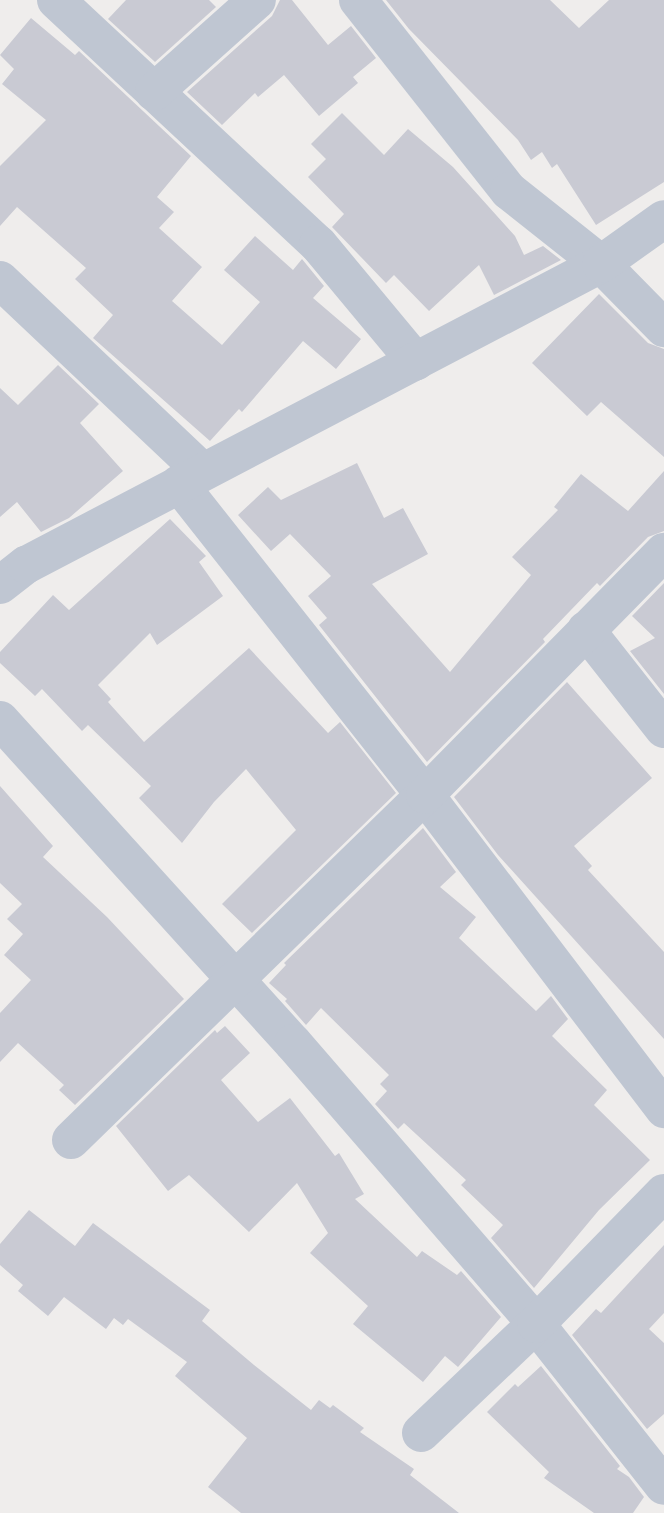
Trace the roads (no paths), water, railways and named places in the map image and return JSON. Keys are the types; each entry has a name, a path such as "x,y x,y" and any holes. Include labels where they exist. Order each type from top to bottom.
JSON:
{"street":[{"path":"56,0 317,244 416,362"},
{"path":"154,92 257,0"},
{"path":"358,0 509,191 601,264 664,328"},
{"path":"0,584 26,565 601,264 664,219"},
{"path":"0,280 191,478 425,795 664,1109"},
{"path":"71,1140 425,795 664,552"},
{"path":"586,630 664,729"},
{"path":"0,720 237,981 536,1324 664,1486"},
{"path":"421,1433 536,1324 664,1193"}]}
